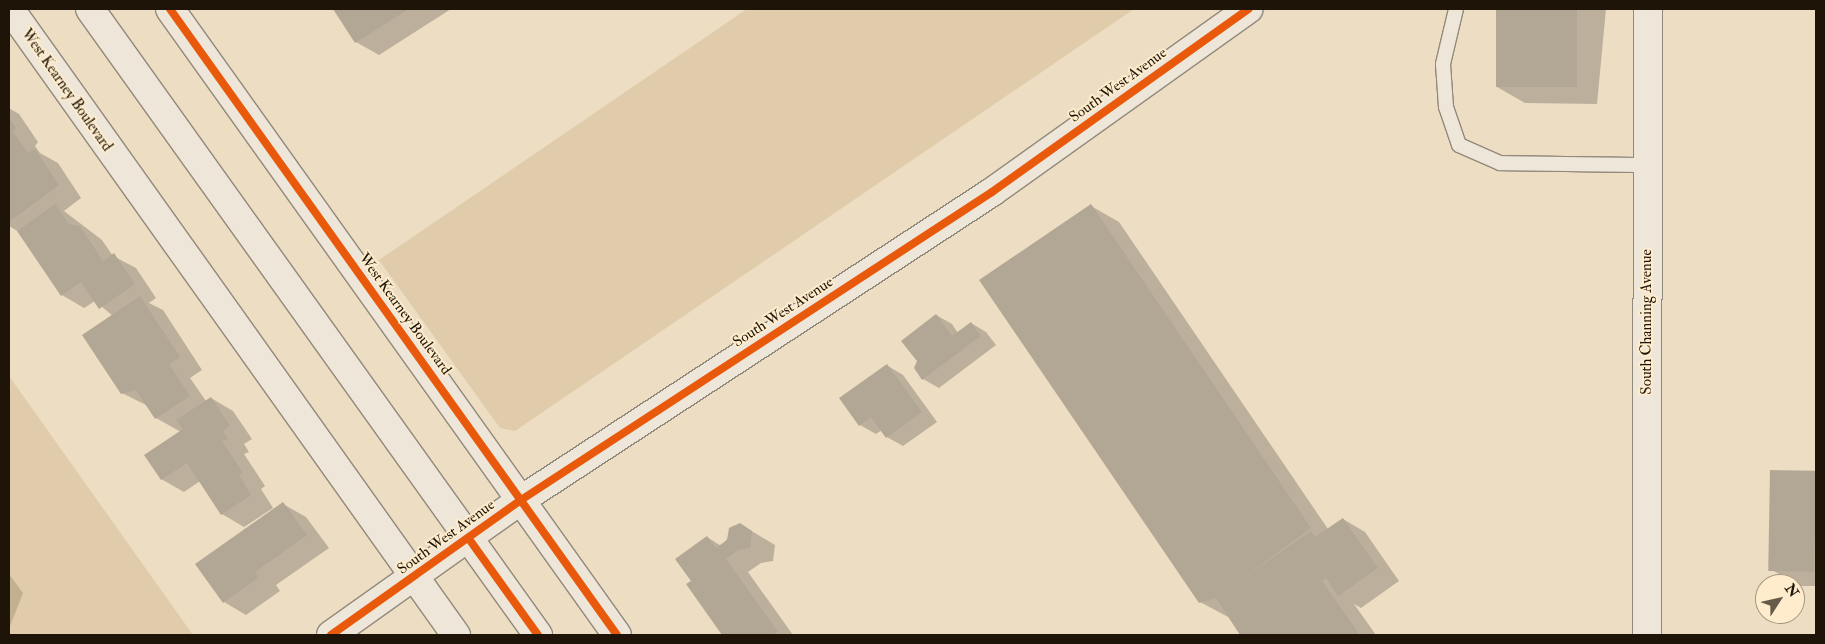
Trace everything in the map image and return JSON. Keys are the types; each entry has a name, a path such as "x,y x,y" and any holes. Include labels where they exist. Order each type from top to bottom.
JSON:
{"street":[{"name":"West Kearney Boulevard","path":"10,9 456,635"},
{"path":"90,9 538,635"},
{"name":"West Kearney Boulevard","path":"170,9 617,635"},
{"name":"South West Avenue","path":"331,635 415,578 521,500 992,192 1249,9"},
{"name":"South Channing Avenue","path":"1647,635 1648,9"}],"lane":[{"path":"1456,9 1443,64 1446,108 1460,144 1500,163 1648,165"}],"shaded area":[{"path":"747,9 1134,9 515,431 500,428 379,260"},
{"path":"9,376 193,635 9,635"},
{"path":"9,574 23,593 9,629"}],"building":[{"path":"333,9 409,9 355,43"},
{"path":"1496,9 1577,9 1577,87 1496,87"},
{"path":"9,117 16,128 13,132 28,153 35,149 59,185 9,222"},
{"path":"55,204 69,224 80,226 103,261 114,253 135,284 99,309 81,282 61,296 17,231"},
{"path":"1091,204 1311,528 1235,584 1311,531 1315,537 1343,518 1378,568 1338,596 1326,578 1322,581 1360,635 1240,635 1216,598 1199,603 979,280"},
{"path":"140,296 180,357 169,364 190,396 155,419 136,390 121,394 82,335"},
{"path":"936,314 952,336 971,322 981,336 922,380 914,368 917,361 901,341"},
{"path":"887,364 922,412 886,438 871,417 859,426 839,398"},
{"path":"211,397 230,426 223,431 228,439 222,441 243,473 239,475 251,495 221,515 187,463 161,480 144,455 183,429 176,420"},
{"path":"1770,470 1816,471 1814,572 1768,571"},
{"path":"283,502 307,535 255,572 258,578 223,603 195,564"},
{"path":"740,523 752,531 750,548 738,550 726,559 778,632 773,635 722,635 686,584 691,581 675,559 707,536 716,548 727,540 729,528"}],"cycle path":[{"path":"170,9 617,635"},
{"path":"331,635 521,500 992,192 1249,9"},
{"path":"469,539 538,635"}]}
